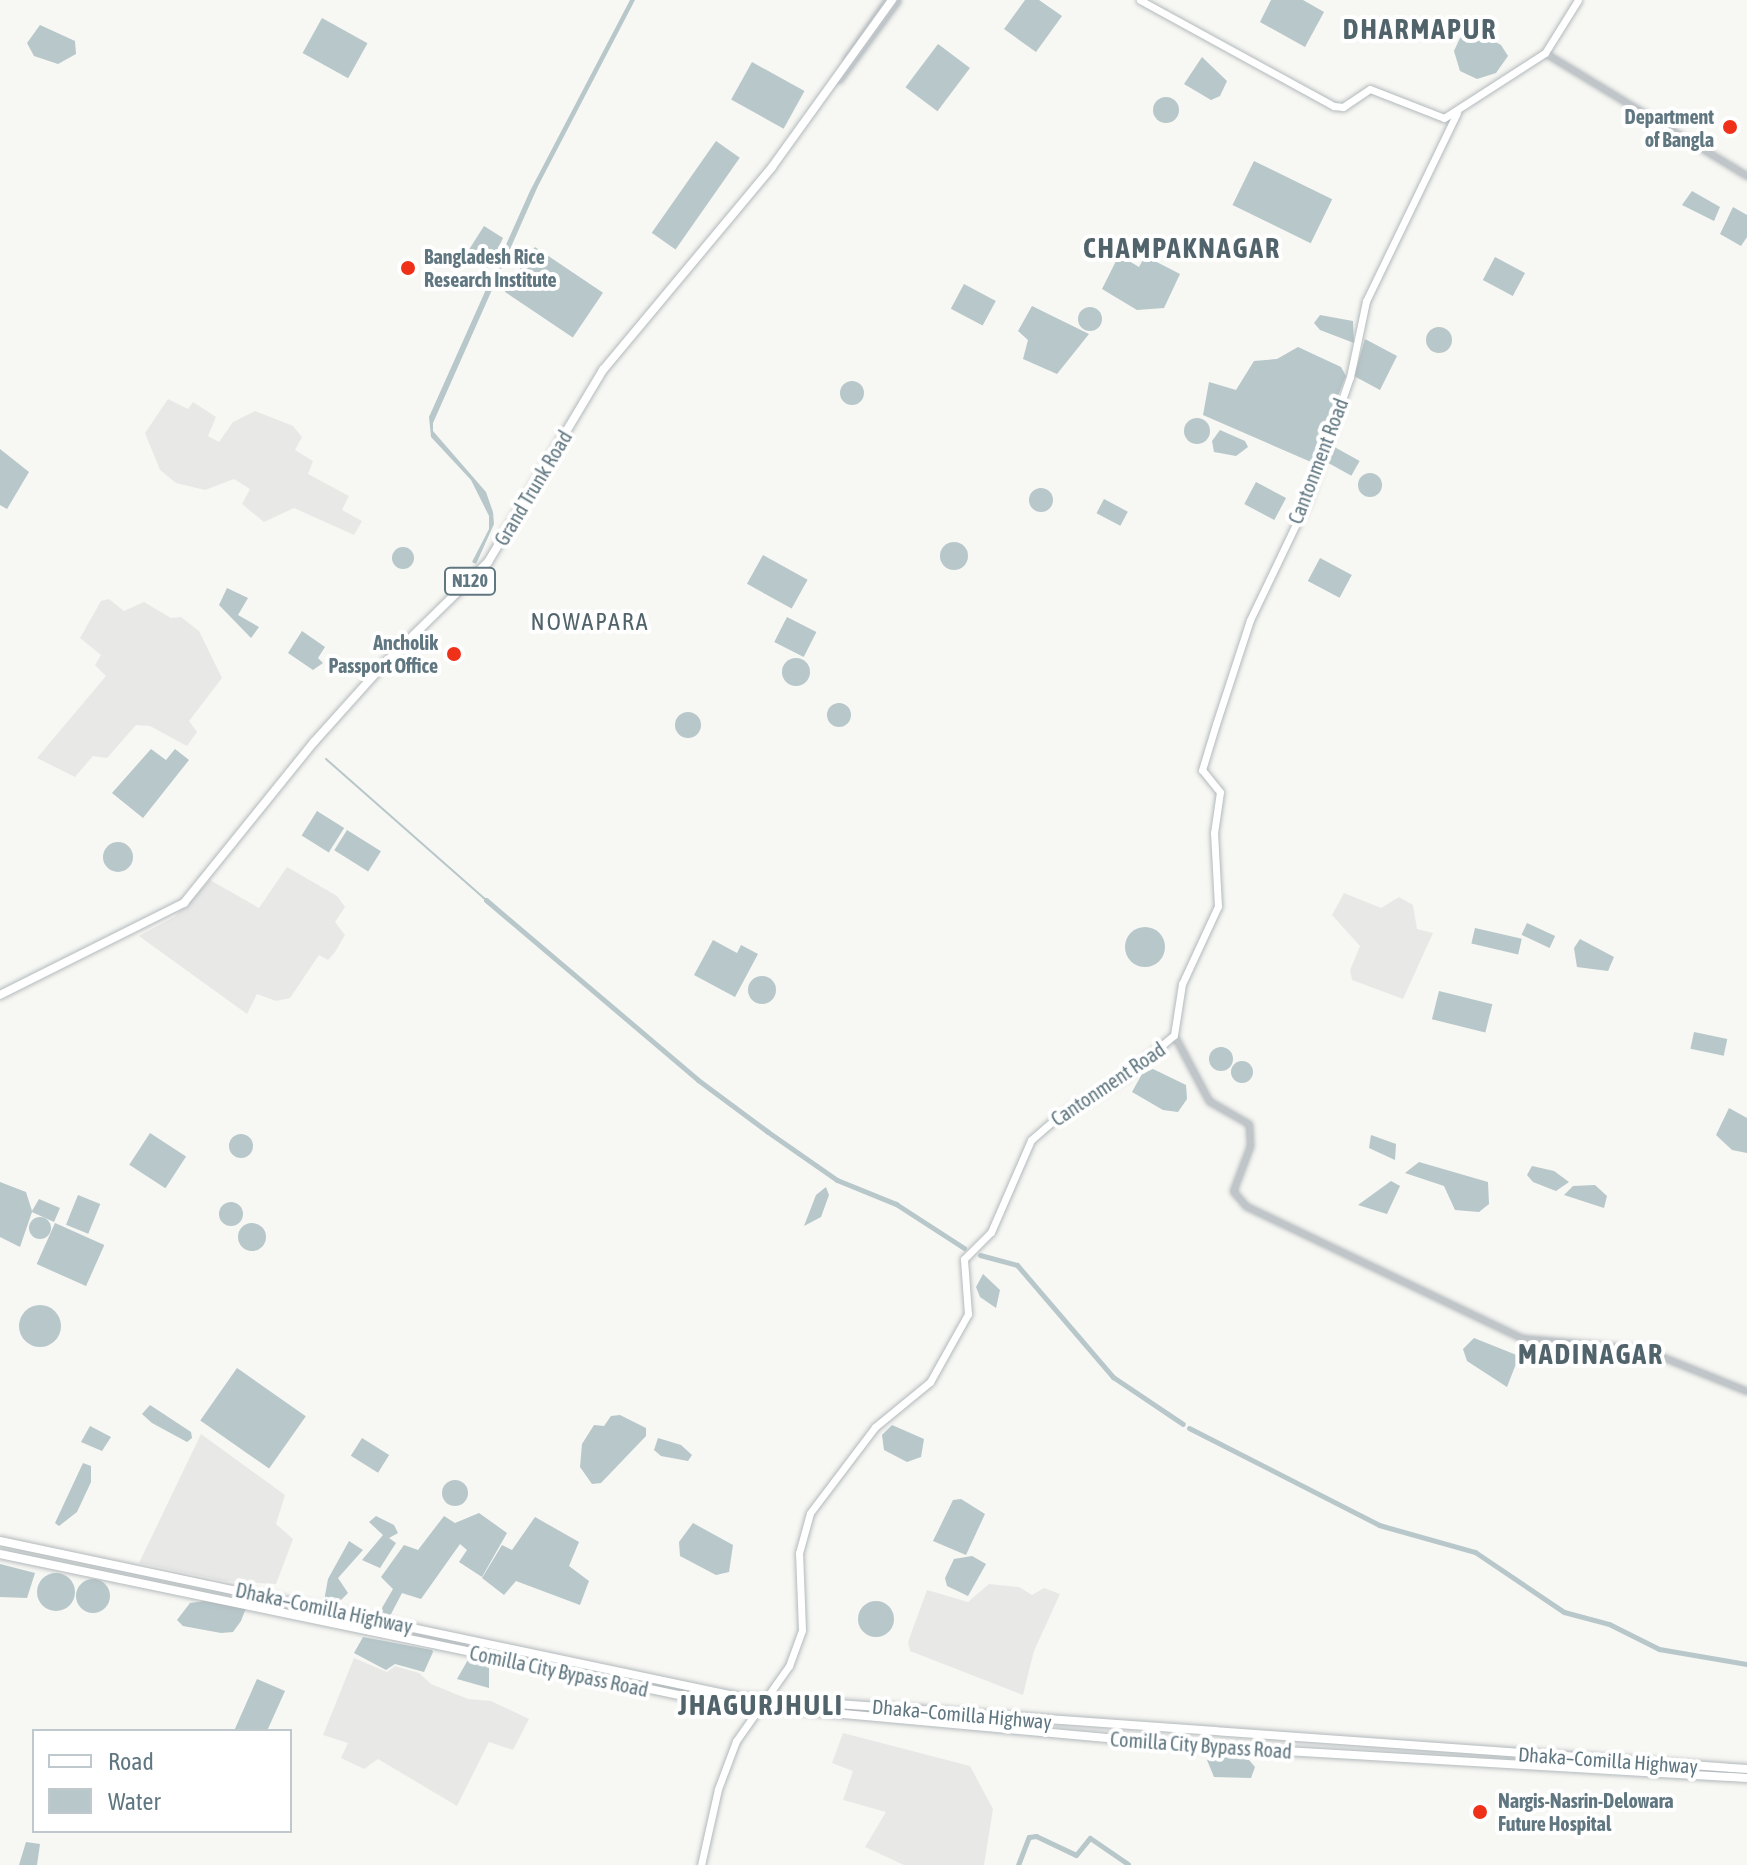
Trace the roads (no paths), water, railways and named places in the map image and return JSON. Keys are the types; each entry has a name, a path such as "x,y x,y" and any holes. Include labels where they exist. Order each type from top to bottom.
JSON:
{"highway":[{"name":"Grand Trunk Road","path":"0,995 184,903 314,742 385,663 488,562 603,370 772,167 889,0"},
{"name":"Dhaka–Comilla Highway","path":"0,1541 739,1697 1747,1769"},
{"name":"Comilla City Bypass Road","path":"0,1554 686,1698 759,1708 1200,1746 1747,1778"}],"main road":[{"path":"1140,0 1334,106 1343,107 1370,89 1438,118 1457,113 1545,53 1578,0"},
{"name":"Cantonment Road","path":"701,1865 718,1789 736,1741 759,1708 770,1699 802,1630 799,1553 810,1513 875,1427 930,1382 968,1314 964,1259 991,1232 1031,1140 1056,1118 1124,1077 1174,1035 1182,984 1218,906 1214,833 1220,792 1202,770 1216,724 1250,620 1307,501 1350,377 1366,301 1457,113"}],"street":[{"path":"824,95 889,0"},
{"path":"824,95 898,0"},
{"path":"1545,53 1747,176"},
{"path":"1174,1035 1209,1101 1249,1124 1250,1146 1233,1191 1246,1206 1521,1338 1643,1349 1747,1391"}],"water":[{"path":"630,0 635,0 538,186 433,423 433,431 486,492 493,512 494,524 476,564 472,562 489,529 489,516 471,480 431,437 429,417 530,191"},
{"path":"1025,0 1039,0 1062,16 1036,52 1004,29"},
{"path":"1271,0 1303,0 1324,12 1305,47 1260,22"},
{"path":"322,18 367,43 348,78 303,53"},
{"path":"40,25 75,41 76,54 58,64 34,56 27,43"},
{"path":"1474,30 1501,45 1508,56 1496,73 1477,79 1460,71 1454,51 1460,38"},
{"path":"938,44 970,68 937,111 906,87"},
{"path":"1202,57 1227,81 1220,96 1211,100 1184,84"},
{"path":"752,62 804,91 784,129 731,100"},
{"path":"1166,97 1175,101 1179,110 1175,119 1166,123 1157,119 1153,110 1157,101"},
{"path":"716,141 740,158 676,249 652,233"},
{"path":"1254,161 1332,199 1311,243 1233,205"},
{"path":"1692,191 1720,207 1714,221 1682,205"},
{"path":"1733,207 1747,215 1747,237 1741,246 1720,234"},
{"path":"484,226 503,238 486,273 465,256"},
{"path":"535,247 603,293 573,338 505,292"},
{"path":"1119,255 1139,267 1145,256 1180,274 1164,308 1137,310 1102,289"},
{"path":"1495,257 1525,273 1513,296 1483,280"},
{"path":"964,284 996,301 983,326 951,309"},
{"path":"1032,306 1089,334 1057,374 1023,359 1028,340 1018,331"},
{"path":"1090,307 1099,310 1102,319 1099,328 1090,331 1081,328 1078,319 1081,310"},
{"path":"1320,315 1353,321 1354,343 1320,330 1314,323"},
{"path":"1439,327 1448,331 1452,340 1448,349 1439,353 1430,349 1426,340 1430,331"},
{"path":"1365,339 1397,356 1380,390 1354,376"},
{"path":"1298,347 1341,367 1346,376 1311,462 1203,415 1209,382 1236,390 1254,361 1277,359"},
{"path":"852,381 860,385 864,393 860,401 852,405 844,401 840,393 844,385"},
{"path":"1197,418 1206,422 1210,431 1206,440 1197,444 1188,440 1184,431 1188,422"},
{"path":"1220,430 1245,441 1248,447 1236,456 1214,452 1212,441"},
{"path":"1329,444 1360,461 1351,476 1321,459"},
{"path":"0,449 29,472 7,509 0,505"},
{"path":"1370,473 1379,476 1382,485 1379,494 1370,497 1361,494 1358,485 1361,476"},
{"path":"1256,482 1286,498 1274,520 1244,504"},
{"path":"1041,488 1050,491 1053,500 1050,509 1041,512 1032,509 1029,500 1032,491"},
{"path":"1104,499 1128,512 1120,526 1096,513"},
{"path":"954,542 964,546 968,556 964,566 954,570 944,566 940,556 944,546"},
{"path":"399,547 407,547 414,558 407,569 399,569 392,562 392,554"},
{"path":"763,555 808,580 792,609 747,584"},
{"path":"1320,558 1352,575 1340,598 1308,581"},
{"path":"227,588 248,598 238,615 259,627 251,638 219,605"},
{"path":"787,617 816,632 804,657 774,642"},
{"path":"302,631 325,647 318,658 323,663 313,670 288,653"},
{"path":"796,658 806,662 810,672 806,682 796,686 786,682 782,672 786,662"},
{"path":"839,703 850,710 851,715 844,726 839,727 828,720 827,715 834,704"},
{"path":"688,712 697,716 701,725 697,734 688,738 679,734 675,725 679,716"},
{"path":"151,749 166,760 175,749 189,760 143,818 112,793"},
{"path":"317,811 344,828 329,853 302,836"},
{"path":"347,830 381,851 368,872 334,850"},
{"path":"118,842 129,846 133,857 129,868 118,872 107,868 103,857 107,846"},
{"path":"1527,923 1555,936 1550,948 1522,935"},
{"path":"1145,927 1159,933 1165,947 1159,961 1145,967 1131,961 1125,947 1131,933"},
{"path":"1475,928 1522,939 1518,954 1471,944"},
{"path":"1580,939 1614,957 1608,971 1577,967 1574,948"},
{"path":"713,940 737,953 741,945 758,954 735,997 694,975"},
{"path":"762,976 772,980 776,990 772,1000 762,1004 752,1000 748,990 752,980"},
{"path":"1439,991 1492,1004 1485,1032 1432,1019"},
{"path":"1694,1032 1727,1039 1724,1056 1690,1049"},
{"path":"1221,1047 1230,1050 1233,1059 1230,1068 1221,1071 1212,1068 1209,1059 1212,1050"},
{"path":"1238,1061 1246,1061 1253,1072 1246,1083 1238,1083 1231,1076 1231,1068"},
{"path":"1153,1069 1186,1085 1187,1099 1178,1112 1163,1110 1132,1092 1142,1074"},
{"path":"1729,1108 1747,1118 1747,1153 1732,1150 1716,1135"},
{"path":"150,1133 186,1156 165,1188 129,1165"},
{"path":"241,1134 250,1137 253,1146 250,1155 241,1158 232,1155 229,1146 232,1137"},
{"path":"1371,1135 1396,1144 1395,1160 1369,1148"},
{"path":"1419,1162 1488,1182 1489,1204 1479,1212 1455,1210 1444,1186 1405,1173"},
{"path":"1532,1166 1554,1171 1569,1182 1556,1191 1533,1182 1527,1175"},
{"path":"1391,1181 1400,1186 1387,1214 1358,1205"},
{"path":"0,1182 26,1192 32,1211 39,1199 60,1208 54,1222 32,1212 20,1247 0,1237"},
{"path":"1595,1185 1607,1196 1604,1208 1564,1195 1573,1186"},
{"path":"826,1187 829,1195 821,1217 804,1226 816,1195"},
{"path":"78,1195 100,1204 88,1234 66,1225"},
{"path":"231,1202 242,1209 243,1214 236,1225 231,1226 220,1219 219,1214 226,1203"},
{"path":"36,1217 44,1217 51,1228 44,1239 36,1239 29,1232 29,1224"},
{"path":"55,1223 104,1245 86,1286 37,1264"},
{"path":"252,1223 262,1227 266,1237 262,1247 252,1251 242,1247 238,1237 242,1227"},
{"path":"983,1274 1000,1290 996,1308 980,1297 976,1287"},
{"path":"40,1305 55,1311 61,1326 55,1341 40,1347 25,1341 19,1326 25,1311"},
{"path":"1474,1338 1519,1356 1507,1387 1467,1361 1463,1349"},
{"path":"237,1368 306,1416 269,1469 200,1420"},
{"path":"150,1405 191,1432 192,1438 187,1442 152,1423 142,1414"},
{"path":"620,1415 646,1428 646,1436 601,1483 592,1484 580,1467 582,1444 594,1425 604,1426 611,1416"},
{"path":"892,1425 924,1439 921,1457 907,1462 884,1450 882,1435"},
{"path":"90,1426 111,1437 102,1451 81,1442"},
{"path":"362,1438 389,1455 378,1473 351,1456"},
{"path":"658,1438 681,1445 692,1455 688,1461 661,1456 654,1450"},
{"path":"83,1463 91,1466 91,1482 77,1512 59,1526 55,1523"},
{"path":"455,1480 464,1484 468,1493 464,1502 455,1506 446,1502 442,1493 446,1484"},
{"path":"961,1499 985,1514 966,1555 933,1541 953,1500"},
{"path":"479,1513 507,1533 482,1577 459,1562 467,1550 460,1544 421,1599 402,1593 390,1616 379,1613 393,1589 381,1577 404,1545 418,1550 444,1516 455,1523"},
{"path":"376,1516 394,1525 398,1533 389,1538 396,1543 380,1568 362,1560 383,1535 369,1522"},
{"path":"535,1517 579,1542 569,1566 589,1581 580,1605 516,1581 504,1595 482,1578 502,1545 512,1550"},
{"path":"693,1523 733,1545 729,1572 716,1575 680,1556 679,1542"},
{"path":"349,1541 363,1550 338,1578 348,1593 338,1603 324,1601 328,1579"},
{"path":"972,1556 986,1564 968,1596 947,1586 945,1578 954,1559"},
{"path":"0,1564 35,1573 27,1598 0,1597"},
{"path":"56,1573 69,1579 75,1592 69,1605 56,1611 43,1605 37,1592 43,1579"},
{"path":"93,1579 105,1584 110,1596 105,1608 93,1613 81,1608 76,1596 81,1584"},
{"path":"205,1601 246,1608 233,1632 221,1633 183,1626 177,1620 190,1603"},
{"path":"876,1601 889,1606 894,1619 889,1632 876,1637 863,1632 858,1619 863,1606"},
{"path":"363,1637 433,1652 424,1672 395,1664 386,1670 354,1653"},
{"path":"469,1658 489,1664 489,1688 457,1679"},
{"path":"257,1679 285,1691 268,1729 235,1729"},
{"path":"1220,1753 1249,1760 1255,1767 1251,1778 1214,1777 1207,1760"},
{"path":"26,1842 40,1844 37,1865 19,1865"}],"waterway":[{"path":"326,759 486,900"},
{"path":"486,900 698,1080 768,1132 837,1180 896,1204 964,1248"},
{"path":"980,1255 1017,1265 1113,1377 1183,1424"},
{"path":"1189,1428 1379,1525 1475,1552 1564,1612 1609,1624 1659,1649 1747,1664"},
{"path":"1018,1865 1029,1837 1036,1836 1076,1855 1090,1838 1128,1864"}],"place":[{"name":"Department of Bangla","path":"1730,127"},
{"name":"Bangladesh Rice Research Institute","path":"408,268"},
{"name":"Ancholik Passport Office","path":"454,654"},
{"name":"Nargis-Nasrin-Delowara Future Hospital","path":"1480,1812"}],"district":[{"name":"DHARMAPUR","path":"1420,29"},
{"name":"CHAMPAKNAGAR","path":"1182,248"},
{"name":"NOWAPARA","path":"590,622"},
{"name":"MADINAGAR","path":"1591,1354"},
{"name":"JHAGURJHULI","path":"761,1705"}]}
